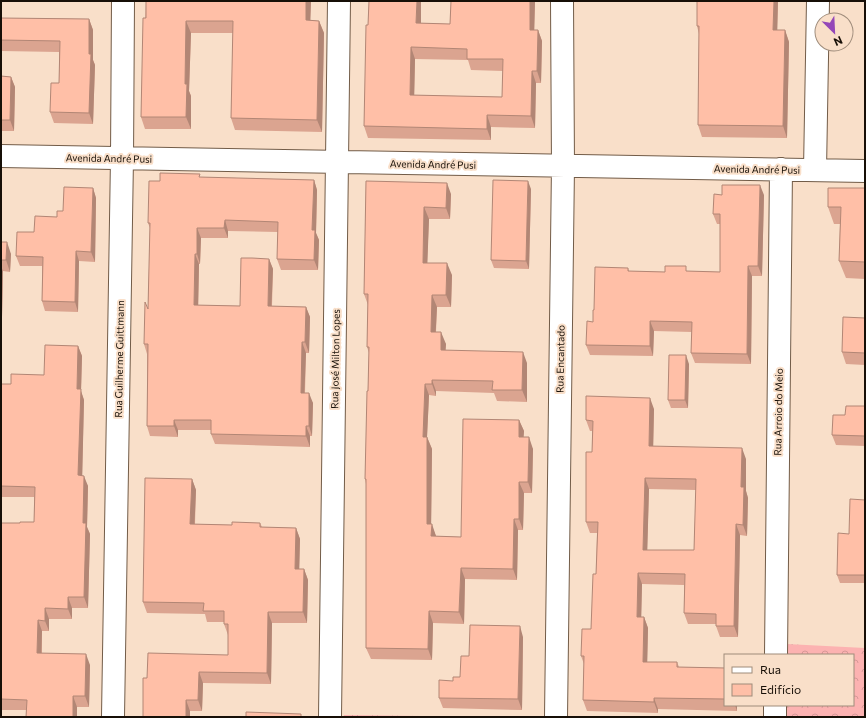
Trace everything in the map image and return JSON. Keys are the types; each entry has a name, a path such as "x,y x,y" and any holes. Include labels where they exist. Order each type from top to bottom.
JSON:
{"street":[{"name":"Rua Guilherme Guittmann","path":"113,717 123,1"},
{"name":"Rua José Milton Lopes","path":"330,717 339,1"},
{"name":"Rua Encantado","path":"556,717 563,166 562,1"},
{"path":"815,170 818,1"},
{"name":"Avenida André Pusi","path":"1,156 865,171"},
{"name":"Rua Arroio do Meio","path":"776,654 781,170"},
{"path":"775,706 775,717"}],"green space":[{"path":"787,644 865,648 865,717 764,717 767,706 854,706 854,654 783,654"},
{"path":"344,715 498,717 344,717"}],"building":[{"path":"146,1 306,1 306,20 319,21 317,120 231,118 233,21 186,21 186,117 141,117 143,18 146,18"},
{"path":"369,1 417,1 416,23 450,24 451,1 530,1 530,30 538,30 537,71 532,71 531,116 487,115 487,129 364,126 366,25 368,25","holes":["411,47 467,49 467,59 503,59 502,97 410,95"]},
{"path":"697,1 774,1 773,30 785,30 783,126 698,125 699,26 697,26"},
{"path":"1,18 89,19 89,54 91,54 89,113 50,112 51,83 59,83 60,41 1,40"},
{"path":"1,76 11,77 10,120 1,120"},
{"path":"160,173 200,174 199,177 314,180 312,230 315,230 314,260 277,259 278,222 225,220 224,228 197,228 197,254 195,254 194,305 240,306 241,258 252,258 269,259 268,306 306,307 305,342 302,342 301,393 309,393 309,426 306,426 306,436 211,434 211,420 174,420 174,426 147,426 148,344 144,344 145,302 148,309 150,223 148,223 149,181 160,181"},
{"path":"493,180 528,181 526,261 491,260"},
{"path":"366,181 447,183 446,208 424,207 423,263 447,263 446,295 432,295 431,332 441,332 441,350 523,352 522,390 492,390 493,381 432,380 432,384 425,384 423,437 427,437 427,524 432,524 431,536 461,537 463,419 519,420 519,437 529,437 528,482 519,482 519,519 514,519 513,569 461,568 459,612 429,611 428,649 366,648 365,479 369,347 367,347 368,294 364,294"},
{"path":"722,185 760,185 758,266 748,266 747,354 691,353 692,322 650,321 650,346 586,345 587,321 593,322 595,267 628,268 628,271 665,272 665,266 686,266 686,271 720,272 720,214 713,214 714,194 722,195"},
{"path":"64,187 93,188 91,252 76,251 75,302 42,301 43,257 16,256 17,232 34,232 35,216 57,217 57,211 63,211"},
{"path":"828,188 865,188 865,262 839,261 841,207 828,207"},
{"path":"1,242 7,242 6,260 1,260"},
{"path":"843,317 865,318 865,353 842,352"},
{"path":"45,345 78,346 77,389 81,389 78,475 84,476 83,523 86,523 84,597 68,597 68,609 45,608 45,621 38,620 37,653 86,654 85,696 73,696 73,717 26,717 27,700 1,699 1,523 34,522 35,487 1,486 1,384 11,384 11,374 44,375"},
{"path":"669,355 686,355 685,400 668,400"},
{"path":"586,396 650,398 649,446 742,448 741,487 744,487 743,525 736,524 734,626 716,626 716,614 684,613 685,574 638,573 637,617 644,617 643,662 677,662 677,667 724,668 724,699 654,698 654,702 583,700 584,656 581,656 582,629 591,629 593,574 596,574 598,522 586,522 586,452 592,452 593,421 586,420","holes":["645,478 696,479 694,550 643,550"]},
{"path":"846,406 865,406 865,436 832,435 833,415 845,415"},
{"path":"145,478 192,479 190,524 232,525 232,522 260,523 260,527 296,528 295,569 304,569 303,612 268,612 267,673 199,672 198,700 186,700 186,717 143,717 143,678 147,678 148,653 228,655 228,624 224,624 224,611 203,611 204,603 143,602"},
{"path":"850,499 865,500 865,575 837,575 838,533 849,534"},
{"path":"470,625 520,626 518,699 439,698 439,680 453,681 453,677 460,677 461,656 469,656"},
{"path":"246,712 301,714 301,717 246,717"}]}
